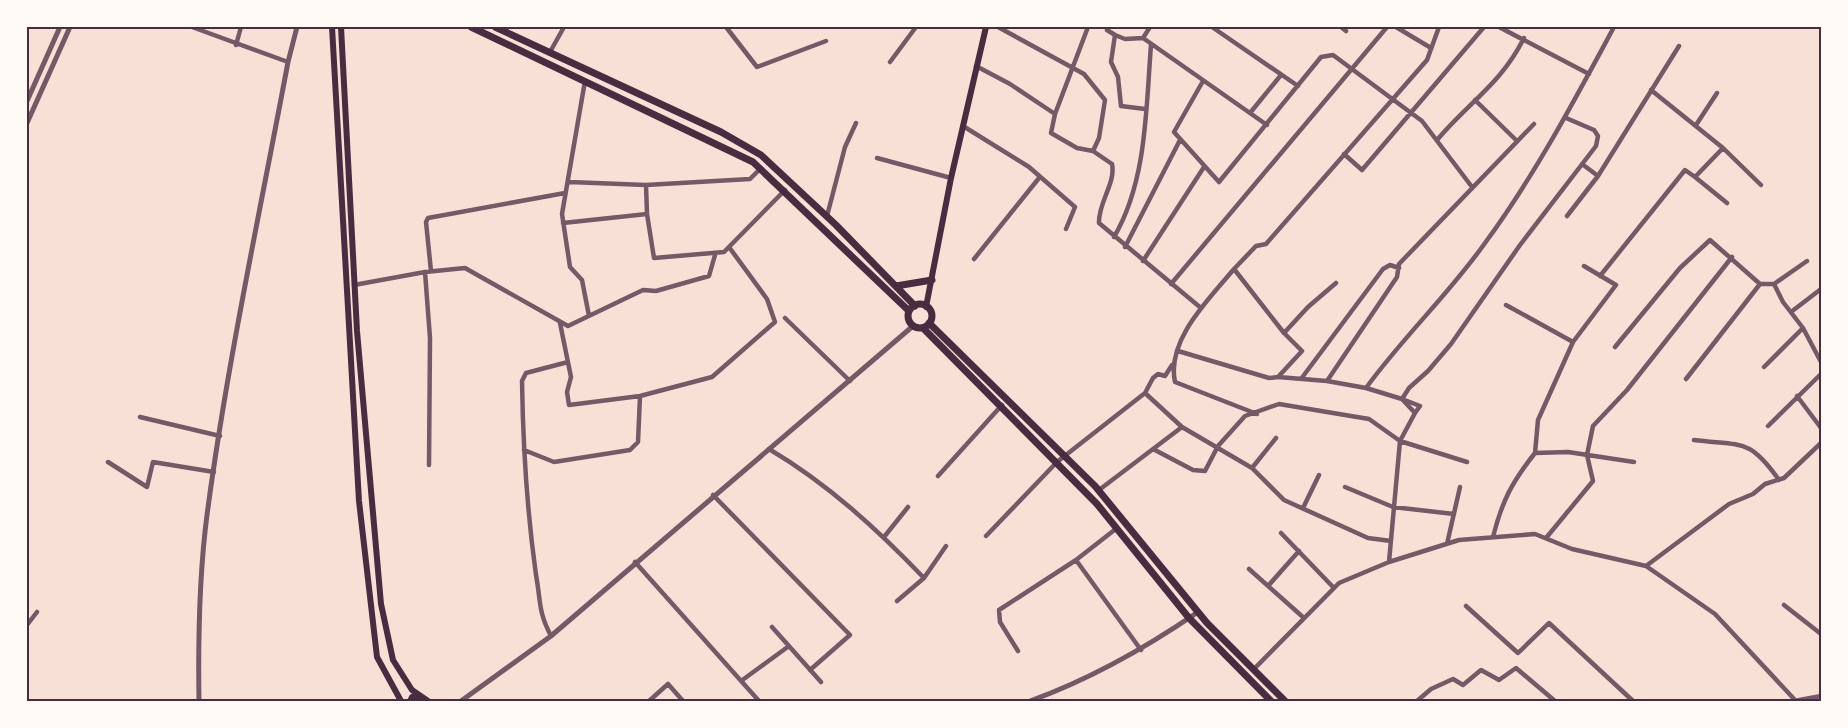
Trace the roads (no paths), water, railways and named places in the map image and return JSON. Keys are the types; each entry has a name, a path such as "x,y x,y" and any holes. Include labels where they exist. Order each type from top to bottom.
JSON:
{"main road":[{"path":"332,27 358,501 377,657 401,701"},
{"path":"341,27 354,285 381,604 393,660 412,690 428,701"},
{"path":"471,27 723,146 761,168 912,309"},
{"path":"495,27 742,143 771,162 896,286 912,309"},
{"path":"926,325 932,316 926,307 951,178 986,27"},
{"path":"896,286 932,280"},
{"path":"912,309 926,307"},
{"path":"912,309 909,319 913,326 926,325 1099,490 1198,612 1252,670 1285,701"},
{"path":"926,325 1117,528 1189,618 1265,699"},
{"path":"410,701 412,697 420,696"}],"street":[{"path":"27,101 60,27"},
{"path":"27,123 70,27"},
{"path":"192,27 236,45 288,62"},
{"path":"236,45 241,27"},
{"path":"199,701 199,607 207,516 288,62 297,27"},
{"path":"550,52 564,27"},
{"path":"726,27 757,67 826,41"},
{"path":"890,63 916,27"},
{"path":"998,27 1084,74 1105,100 1099,138 1093,151"},
{"path":"1088,27 1055,114 1052,133 1077,148 1093,151 1112,164 1113,171 1098,211 1099,223 1201,308"},
{"path":"1143,38 1150,27"},
{"path":"1212,27 1298,86"},
{"path":"1341,27 1346,31"},
{"path":"1171,284 1387,27"},
{"path":"1396,27 1431,48"},
{"path":"986,536 1057,462 1145,393 1153,378 1158,374 1165,376 1182,339 1201,308 1257,246 1266,244 1427,60 1439,27"},
{"path":"1344,154 1362,170 1482,29 1475,27"},
{"path":"1499,27 1524,38 1588,74"},
{"path":"1366,388 1386,361 1440,301 1485,243 1566,118 1614,27"},
{"path":"1107,30 1125,39 1143,38 1267,125"},
{"path":"1115,35 1111,62 1118,77 1121,106 1145,109"},
{"path":"1437,140 1507,69 1524,38"},
{"path":"1114,237 1126,217 1135,188 1151,45"},
{"path":"1567,216 1598,176 1679,46"},
{"path":"1203,81 1174,132 1219,182 1321,57 1333,55 1411,112 1437,140 1472,187"},
{"path":"976,65 1055,114"},
{"path":"1250,113 1281,75"},
{"path":"585,81 569,182 565,193 563,223 570,267 582,280 589,316"},
{"path":"1651,90 1723,148 1761,185"},
{"path":"1696,125 1717,93"},
{"path":"1475,100 1517,141"},
{"path":"1402,399 1409,388 1451,344 1520,245 1596,146 1598,136 1594,130 1566,118"},
{"path":"827,216 845,147 856,123"},
{"path":"1327,381 1396,277 1399,268 1472,187 1534,124"},
{"path":"963,126 1029,167 1075,207 1066,229"},
{"path":"1125,247 1180,140"},
{"path":"1695,177 1723,148"},
{"path":"877,158 951,178"},
{"path":"1582,164 1598,176"},
{"path":"1143,261 1204,167"},
{"path":"569,182 646,185 750,179 761,168"},
{"path":"1600,276 1684,170 1727,203"},
{"path":"974,259 1039,178"},
{"path":"646,185 647,214 654,258 715,255 729,247 784,190"},
{"path":"431,271 426,222 428,218 565,193"},
{"path":"563,223 647,214"},
{"path":"1615,347 1680,268 1710,240 1760,284 1774,284 1807,261"},
{"path":"560,323 571,377 567,392 569,405 640,396 712,377 775,322 767,299 729,247"},
{"path":"354,285 431,271 465,268 551,314 560,323 568,326 643,290 656,291 709,276 715,255"},
{"path":"1546,538 1559,519 1574,507 1593,481 1587,454 1593,426 1627,390 1732,257"},
{"path":"1301,380 1383,269 1390,265 1399,268"},
{"path":"1493,537 1502,501 1516,477 1535,453 1538,420 1573,342 1616,285 1584,266"},
{"path":"1234,269 1284,333 1302,351 1278,377"},
{"path":"425,272 430,338 429,465"},
{"path":"1284,333 1308,307 1336,283"},
{"path":"1686,379 1760,284"},
{"path":"1774,284 1803,328 1821,362"},
{"path":"1791,312 1821,289"},
{"path":"1506,305 1573,342"},
{"path":"785,318 850,381"},
{"path":"462,701 551,636 913,326"},
{"path":"1764,367 1803,328"},
{"path":"1178,351 1269,378 1327,381 1366,388 1402,399 1415,412 1400,441 1389,562"},
{"path":"551,636 541,617 524,450 523,376 537,369 568,362"},
{"path":"1172,365 1175,382 1257,414"},
{"path":"1768,426 1821,374"},
{"path":"1145,393 1182,427 1252,468 1284,500 1368,538 1391,541"},
{"path":"524,450 554,462 630,450 638,442 640,396"},
{"path":"1797,396 1821,428"},
{"path":"1153,449 1193,470 1205,471 1218,446 1245,416 1257,414 1279,404 1369,419 1400,441 1467,462"},
{"path":"938,476 1002,405"},
{"path":"140,417 220,436"},
{"path":"1099,490 1182,427"},
{"path":"1252,468 1276,438"},
{"path":"1694,440 1750,447 1761,455 1779,480"},
{"path":"1647,566 1729,504 1753,494 1765,484 1785,478 1821,443"},
{"path":"769,449 809,473 884,537 924,578"},
{"path":"1535,453 1568,452 1634,462"},
{"path":"108,462 147,487 153,462 214,472"},
{"path":"1303,508 1319,475"},
{"path":"1345,487 1393,507 1454,514"},
{"path":"1447,544 1460,487"},
{"path":"713,495 850,635 810,670"},
{"path":"884,537 908,507"},
{"path":"1018,651 1000,622 999,610 1076,560 1117,528"},
{"path":"1281,533 1334,588"},
{"path":"1252,670 1339,583 1389,562 1447,544 1535,534 1572,549 1647,566 1715,614 1795,700 1821,696"},
{"path":"897,601 924,578 946,546"},
{"path":"1268,586 1299,551"},
{"path":"1076,560 1142,650"},
{"path":"635,562 759,701"},
{"path":"1249,569 1304,618"},
{"path":"1784,605 1821,634"},
{"path":"1467,606 1518,653 1549,623 1633,701"},
{"path":"27,625 37,612"},
{"path":"1030,701 1078,684 1142,650 1198,612"},
{"path":"772,627 821,682"},
{"path":"741,681 789,646"},
{"path":"1418,701 1431,689 1453,679 1463,685 1481,670 1498,680 1516,668 1555,701"},
{"path":"649,701 668,684 683,701"}]}
